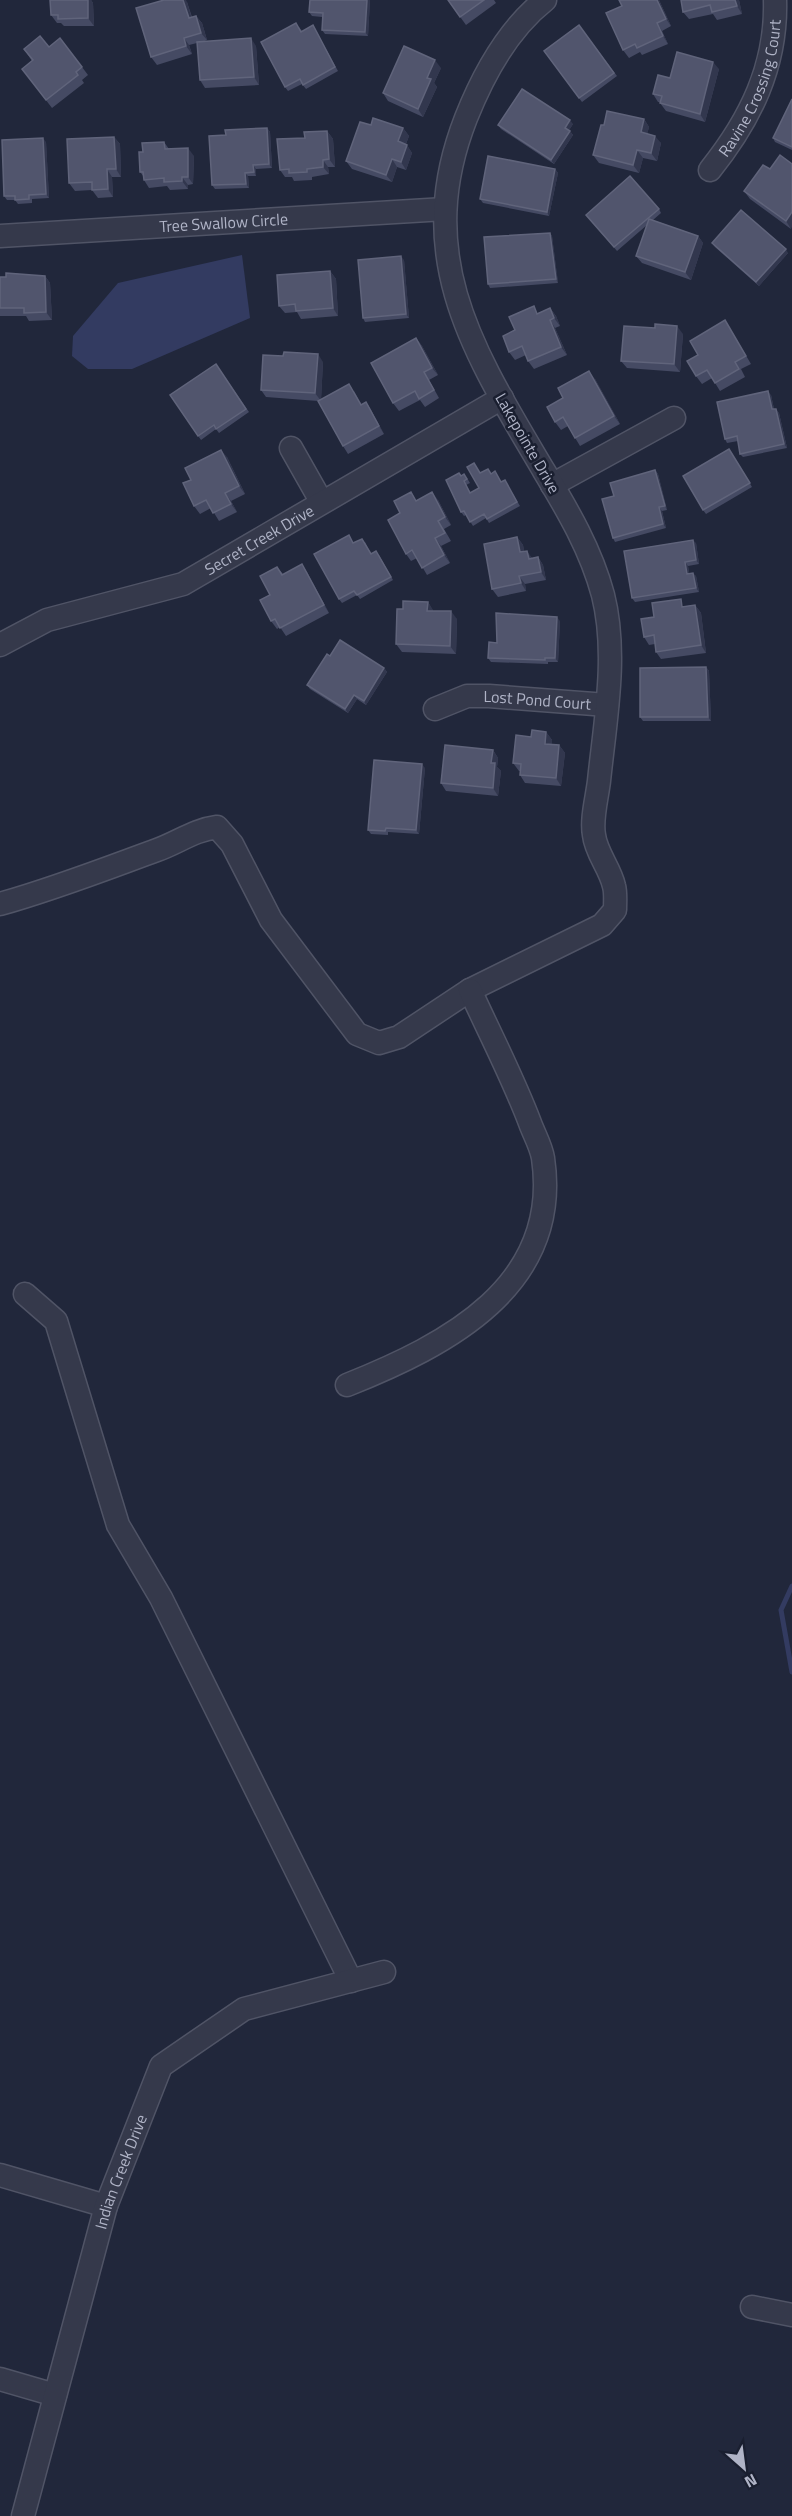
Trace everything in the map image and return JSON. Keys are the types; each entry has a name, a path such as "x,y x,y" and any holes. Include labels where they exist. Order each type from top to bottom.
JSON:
{"street":[{"name":"Lakepointe Drive","path":"470,990 602,925 615,910 614,886 594,835 607,705 608,631 604,599 584,542 472,344 454,294 446,209 448,183 458,138 473,100 493,62 510,38 545,0"},
{"name":"Ravine Crossing Court","path":"710,170 728,147 760,90 773,46 775,0"},
{"name":"Tree Swallow Circle","path":"0,236 446,209"},
{"name":"Secret Creek Drive","path":"0,645 47,620 183,584 321,501 502,398"},
{"path":"552,485 674,418"},
{"path":"291,448 321,501"},
{"name":"Lost Pond Court","path":"435,709 467,696 607,705"},
{"path":"0,904 48,891 176,843 198,830 217,827 232,844 271,920 357,1034 379,1043 399,1037 470,990 525,1110 543,1157 540,1226 527,1261 484,1311 406,1361 347,1385"},
{"path":"25,1294 56,1321 118,1525 161,1598 351,1980"},
{"name":"Indian Creek Drive","path":"23,2516 106,2206 160,2066 244,2009 384,1972"},
{"path":"0,2175 106,2206"},
{"path":"752,2307 792,2315"},
{"path":"0,2379 55,2395"}],"water":[{"path":"242,255 250,318 132,369 88,369 72,356 73,336 118,283"}],"building":[{"path":"50,0 88,0 88,18 58,19 58,15 51,15"},
{"path":"164,0 183,0 189,18 196,16 201,33 184,38 186,46 151,57 136,8"},
{"path":"310,0 367,0 365,32 322,30 323,13 309,12"},
{"path":"448,0 484,0 460,17"},
{"path":"619,0 657,0 666,19 657,23 663,36 637,48 635,44 623,50 606,13 622,6"},
{"path":"681,0 735,0 737,6 712,12 710,5 683,12"},
{"path":"296,23 301,32 313,25 335,67 303,85 300,79 285,87 261,42"},
{"path":"579,25 614,73 579,98 544,51"},
{"path":"40,36 49,47 60,38 82,67 76,72 78,75 46,100 22,69 33,60 24,49"},
{"path":"251,38 254,77 200,80 197,42"},
{"path":"404,46 435,60 427,78 431,79 418,109 383,93"},
{"path":"677,52 713,62 700,114 660,103 662,96 653,94 658,75 670,78"},
{"path":"522,89 570,120 565,128 570,131 551,160 498,125"},
{"path":"792,99 792,147 773,138"},
{"path":"607,111 644,119 641,132 655,136 651,153 637,150 633,165 593,155"},
{"path":"373,118 403,128 398,141 407,145 401,162 392,159 386,175 346,161 360,122 371,125"},
{"path":"267,128 269,164 253,165 254,172 245,173 246,184 212,185 209,136 226,135 225,130"},
{"path":"327,131 329,159 323,160 323,167 307,169 307,172 289,173 289,169 280,170 277,139 305,138 304,132"},
{"path":"114,137 116,169 107,169 108,189 92,190 92,182 69,183 67,139"},
{"path":"43,138 46,194 29,195 29,199 15,200 15,196 4,196 2,140"},
{"path":"164,142 165,149 188,148 188,177 182,177 182,181 164,182 164,178 144,180 143,172 140,172 139,152 143,152 142,143"},
{"path":"780,155 792,164 792,212 786,221 744,191 763,165 770,169"},
{"path":"488,156 555,169 547,212 480,199"},
{"path":"630,176 659,209 614,247 586,215"},
{"path":"741,210 786,249 756,282 712,243"},
{"path":"649,219 698,236 685,272 636,256"},
{"path":"550,233 556,279 488,284 484,237"},
{"path":"401,256 406,314 363,318 358,260"},
{"path":"330,271 333,308 296,311 295,304 279,306 277,275"},
{"path":"6,273 45,276 46,312 24,313 24,308 0,308 0,277 6,277"},
{"path":"534,306 537,314 550,308 554,318 550,320 561,347 528,361 522,346 509,352 503,336 515,330 509,317"},
{"path":"725,320 746,356 735,362 739,369 715,383 707,370 696,376 687,361 698,355 690,341"},
{"path":"655,324 677,326 674,364 621,361 624,326 655,328"},
{"path":"416,338 432,368 424,372 434,390 419,399 415,391 393,403 371,363"},
{"path":"284,352 318,354 315,393 261,390 263,355 283,356"},
{"path":"216,364 246,409 216,429 214,425 198,436 170,395"},
{"path":"589,371 614,416 575,438 563,417 555,422 547,407 563,398 558,388"},
{"path":"349,384 361,405 366,402 379,426 343,446 318,401"},
{"path":"768,391 772,409 776,409 784,444 740,454 737,436 725,439 717,402"},
{"path":"729,449 750,483 703,510 683,476"},
{"path":"221,450 239,486 225,493 231,504 213,513 206,500 194,506 183,483 191,480 185,468"},
{"path":"474,463 480,473 488,469 491,474 495,471 501,482 505,480 517,502 487,519 484,514 470,522 464,511 461,512 446,480 459,473 461,476 464,474 467,479 464,481 470,493 479,488 467,467"},
{"path":"655,470 665,506 659,507 663,524 613,538 602,499 614,496 610,483"},
{"path":"411,492 416,501 432,492 445,517 438,521 445,533 435,538 444,555 422,568 412,550 406,554 388,520 400,513 394,501"},
{"path":"349,535 353,543 362,539 371,554 376,551 391,577 357,595 354,591 339,599 314,554"},
{"path":"517,537 520,552 527,551 529,559 538,557 541,572 519,576 521,583 492,589 484,544"},
{"path":"693,540 696,560 685,562 687,574 693,573 696,588 632,598 624,551"},
{"path":"302,564 324,605 280,628 275,619 271,621 260,600 270,595 260,576 277,567 282,575"},
{"path":"681,599 682,607 695,605 701,645 656,652 654,635 644,637 641,619 654,617 652,603"},
{"path":"403,601 428,602 427,611 451,611 450,646 396,644 397,609 403,609"},
{"path":"496,613 557,617 555,658 545,658 545,660 488,658 489,642 497,643"},
{"path":"340,640 384,668 364,701 354,695 345,709 307,685 327,654 330,656"},
{"path":"706,667 708,717 640,717 640,668"},
{"path":"532,730 546,732 545,744 559,745 556,778 520,775 521,764 513,763 516,735 531,737"},
{"path":"445,745 493,750 491,763 495,763 493,788 441,783"},
{"path":"374,760 422,764 416,830 386,828 385,831 368,830"}],"waterway":[{"path":"792,1586 781,1610 792,1672"}]}
